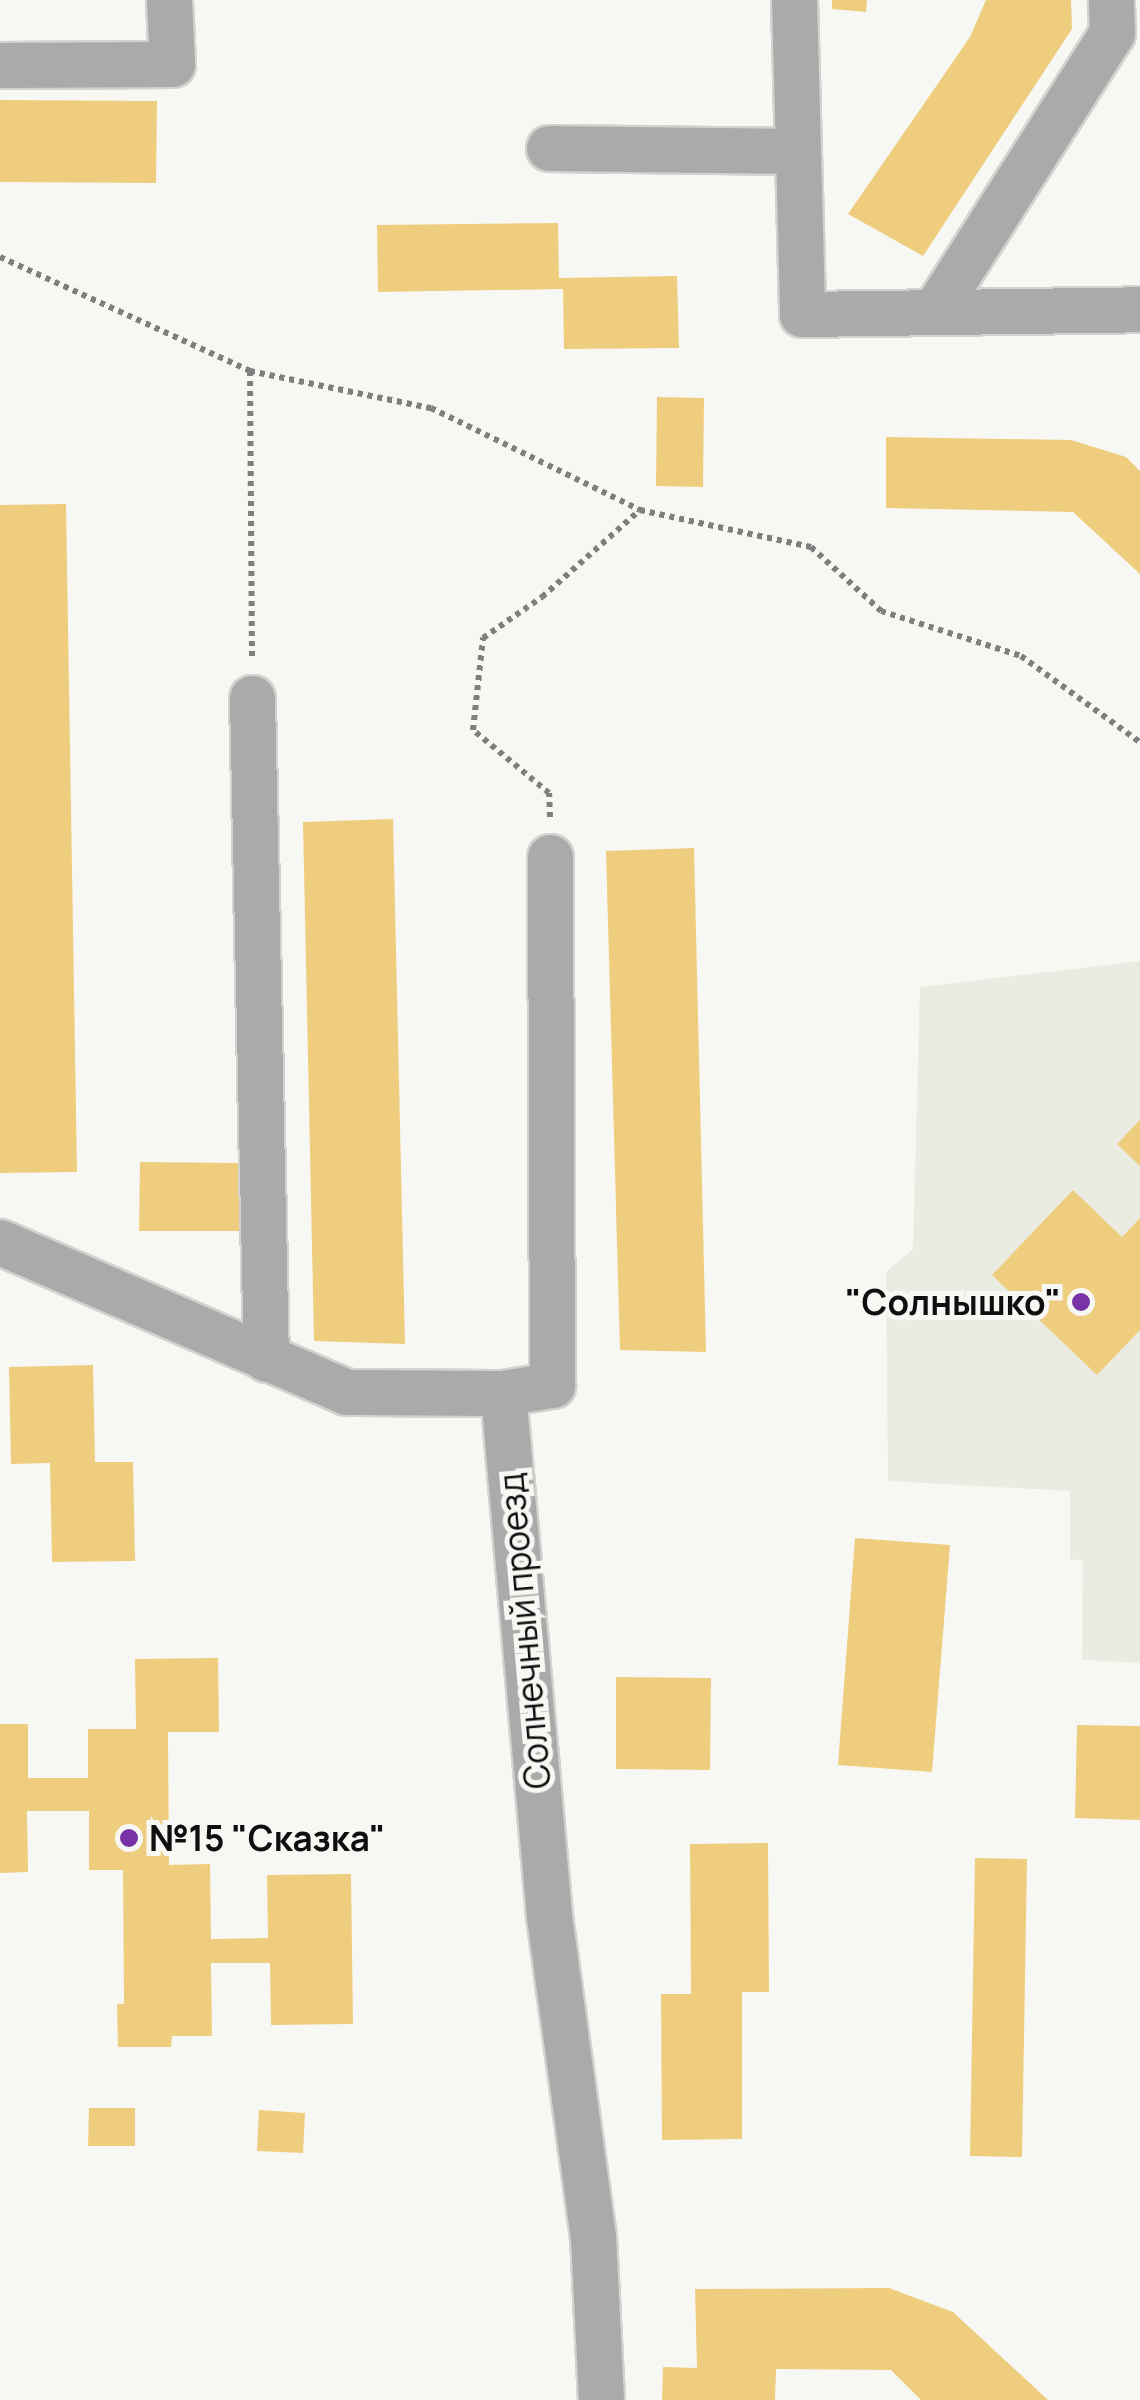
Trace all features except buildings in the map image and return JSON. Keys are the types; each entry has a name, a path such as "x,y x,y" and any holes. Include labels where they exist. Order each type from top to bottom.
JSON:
{"street":[{"path":"0,65 172,64 168,0"},
{"path":"794,0 802,314 1140,309"},
{"path":"934,312 1112,33 1111,0"},
{"path":"549,148 798,151"},
{"path":"252,698 266,1359"},
{"path":"0,1242 346,1392 503,1392 552,1385 550,858"},
{"name":"Солнечный проезд","path":"503,1392 549,1916 593,2236 602,2400"}],"path":[{"path":"0,257 250,372 431,408 640,510 811,547 881,611 1021,656 1140,742"},
{"path":"250,372 252,698"},
{"path":"550,858 550,793 472,730 484,638 542,597 640,510"}],"shaded area":[{"path":"1140,961 1140,1663 1082,1660 1083,1561 1070,1559 1070,1491 888,1481 886,1272 913,1249 920,987"}],"place":[{"name":"\"Солнышко\"","path":"1081,1302"},
{"name":"№15 \"Сказка\"","path":"129,1838"}]}
